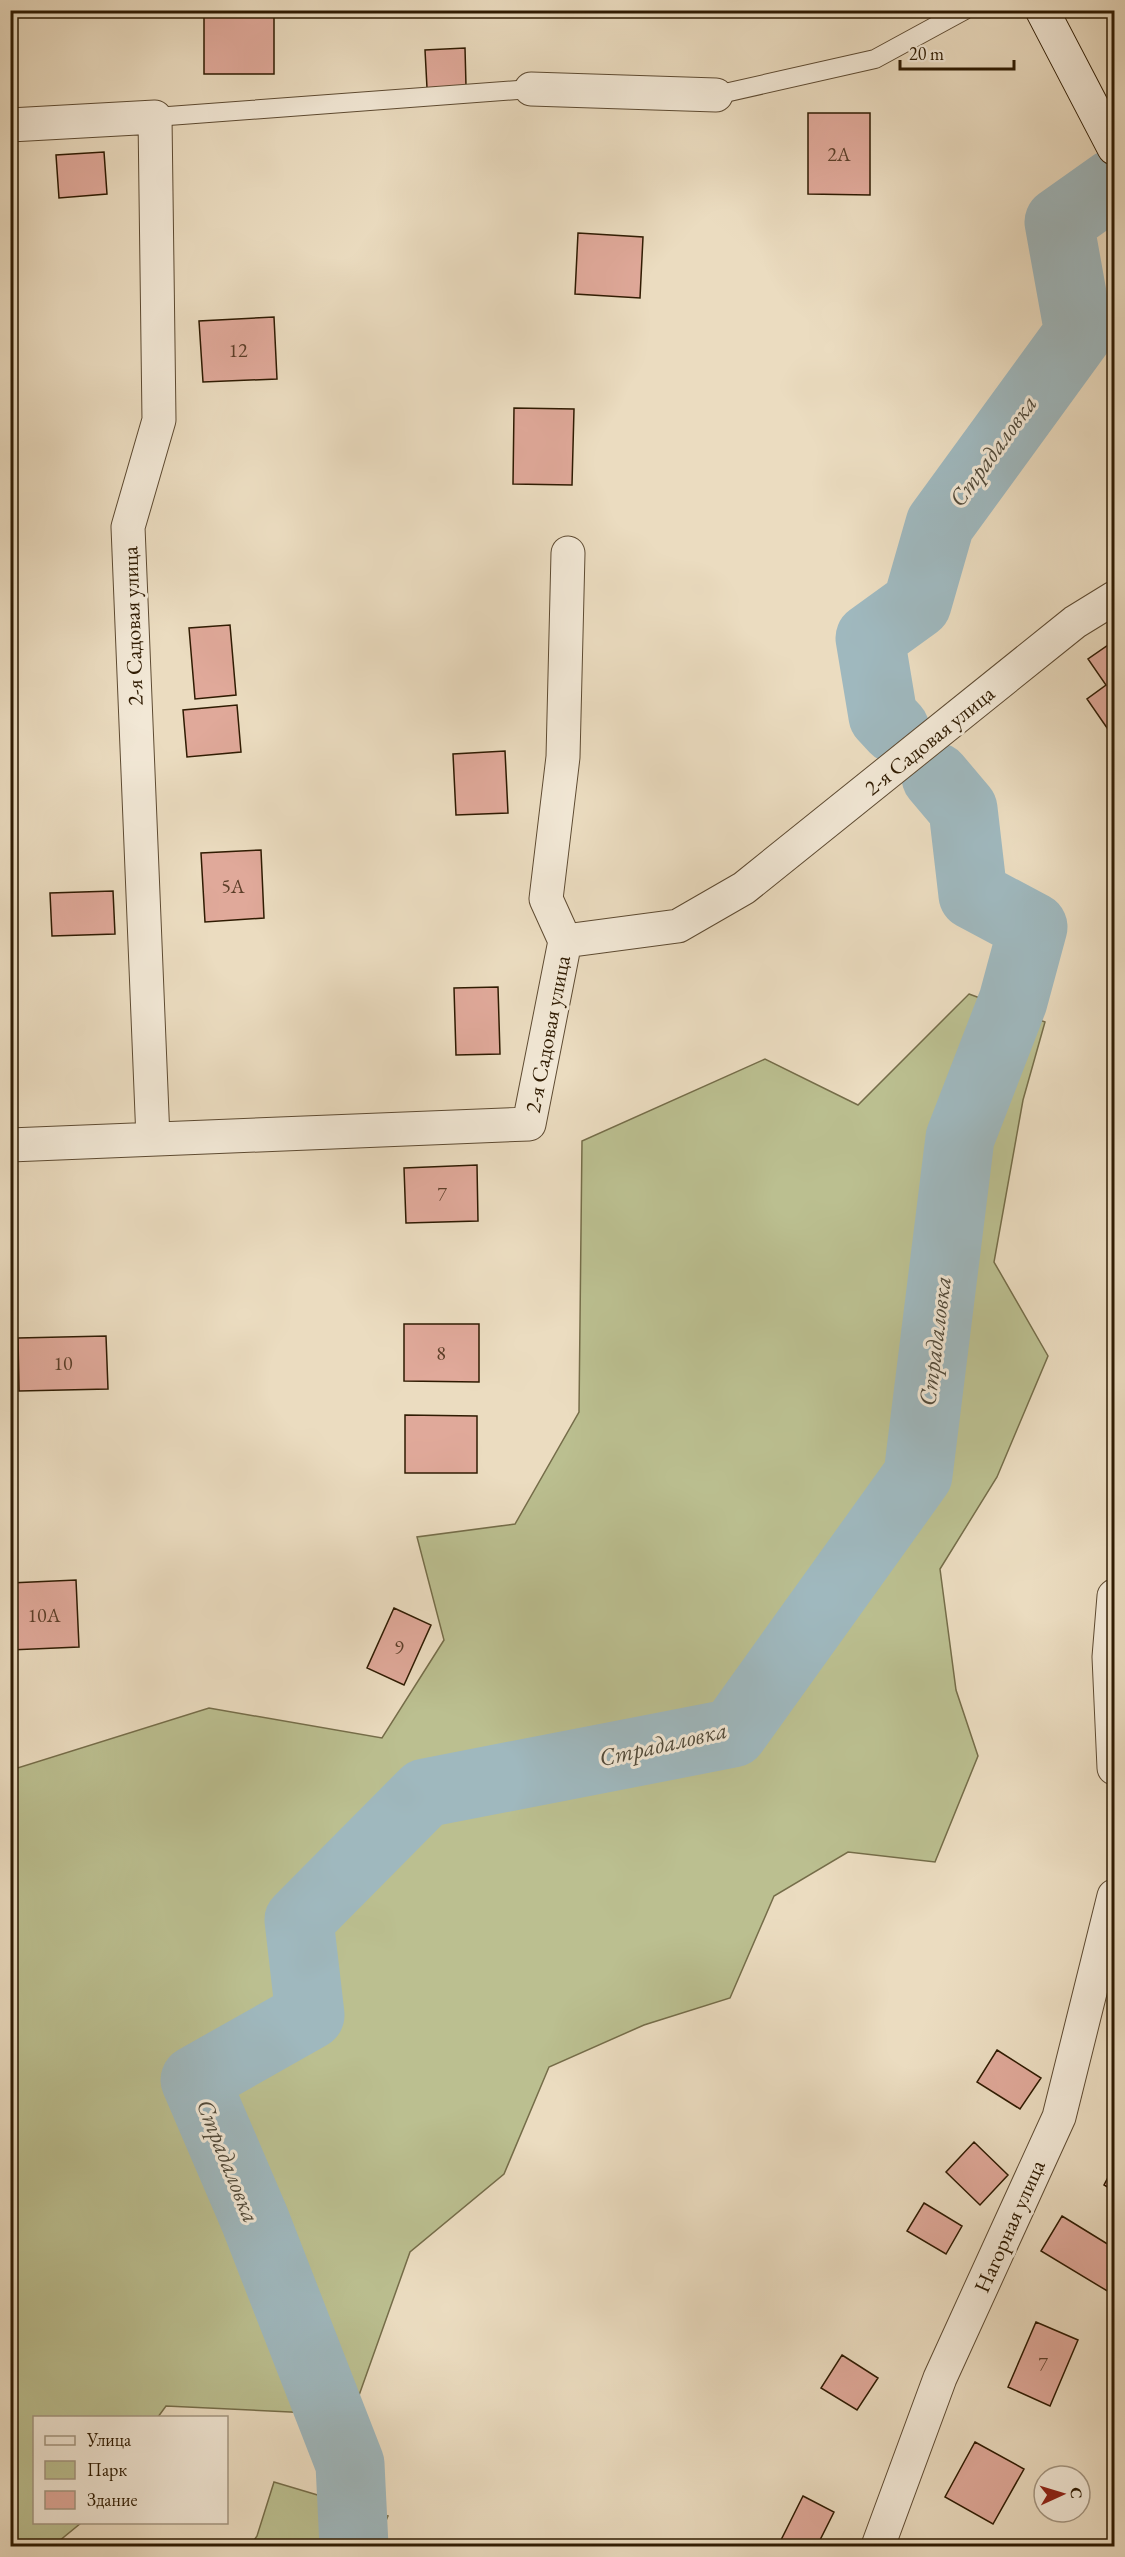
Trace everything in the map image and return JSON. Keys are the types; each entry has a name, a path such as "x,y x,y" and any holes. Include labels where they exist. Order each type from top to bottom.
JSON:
{"street":[{"path":"1042,10 1113,145"},
{"path":"531,89 716,95"},
{"path":"10,125 155,117"},
{"name":"2-я Садовая улица","path":"153,1139 128,527 159,420 155,117"},
{"path":"565,941 546,899 563,757 568,554"},
{"name":"2-я Садовая улица","path":"10,1146 529,1124 565,941 678,926 744,888 1075,622 1114,598"},
{"path":"1114,1596 1109,1658 1114,1768"},
{"name":"Нагорная улица","path":"878,2547 940,2378 1059,2117 1114,1896"}],"lane":[{"path":"716,95 875,59 964,10"},
{"path":"155,117 531,89"}],"green space":[{"path":"969,994 1045,1022 1023,1100 994,1262 1048,1356 997,1477 940,1569 956,1690 978,1756 935,1862 848,1852 774,1896 730,1998 644,2025 549,2067 504,2174 410,2252 352,2415 166,2406 159,2416 33,2416 33,2524 80,2524 53,2546 11,2546 11,1770 209,1708 382,1738 444,1640 417,1537 515,1524 579,1412 582,1141 765,1059 858,1105"},
{"path":"274,2482 388,2516 375,2546 250,2546 257,2536"}],"building":[{"path":"204,10 274,10 274,74 204,74"},
{"path":"465,48 466,86 427,88 425,50"},
{"path":"808,113 870,113 870,195 808,194"},
{"path":"104,152 107,194 59,198 56,155"},
{"path":"578,233 643,237 640,298 575,294"},
{"path":"274,317 277,379 203,382 199,321"},
{"path":"514,408 574,409 572,485 513,484"},
{"path":"230,625 236,695 195,699 189,628"},
{"path":"1114,641 1114,738 1087,699 1106,685 1088,659"},
{"path":"237,705 241,752 187,757 183,710"},
{"path":"505,751 508,813 456,815 453,754"},
{"path":"261,850 264,918 205,922 201,853"},
{"path":"113,891 115,934 52,936 50,893"},
{"path":"498,987 500,1054 456,1055 454,988"},
{"path":"477,1165 478,1221 406,1223 404,1168"},
{"path":"404,1324 479,1324 479,1382 404,1381"},
{"path":"106,1336 108,1389 19,1391 18,1338"},
{"path":"405,1415 477,1416 477,1473 405,1473"},
{"path":"76,1580 79,1647 10,1650 10,1583"},
{"path":"394,1608 431,1625 404,1685 367,1668"},
{"path":"997,2050 1041,2078 1020,2109 977,2082"},
{"path":"974,2142 1008,2175 980,2205 946,2172"},
{"path":"1114,2166 1114,2191 1104,2185"},
{"path":"924,2203 962,2226 946,2254 907,2231"},
{"path":"1062,2216 1114,2248 1114,2283 1109,2292 1041,2251"},
{"path":"1036,2322 1078,2340 1050,2406 1008,2387"},
{"path":"842,2355 878,2378 857,2410 821,2388"},
{"path":"975,2442 1024,2469 993,2524 945,2497"},
{"path":"803,2496 834,2512 817,2546 778,2546"}],"waterway":[{"name":"Страдаловка","path":"895,729 883,716 870,638 917,604 940,524 1079,333 1059,222 1114,183"},
{"name":"Страдаловка","path":"354,2546 350,2464 255,2220 195,2080 310,2015 299,1920 425,1793 733,1733 918,1475 960,1138 1013,1001 1033,927 973,895 963,809 936,777"}]}
